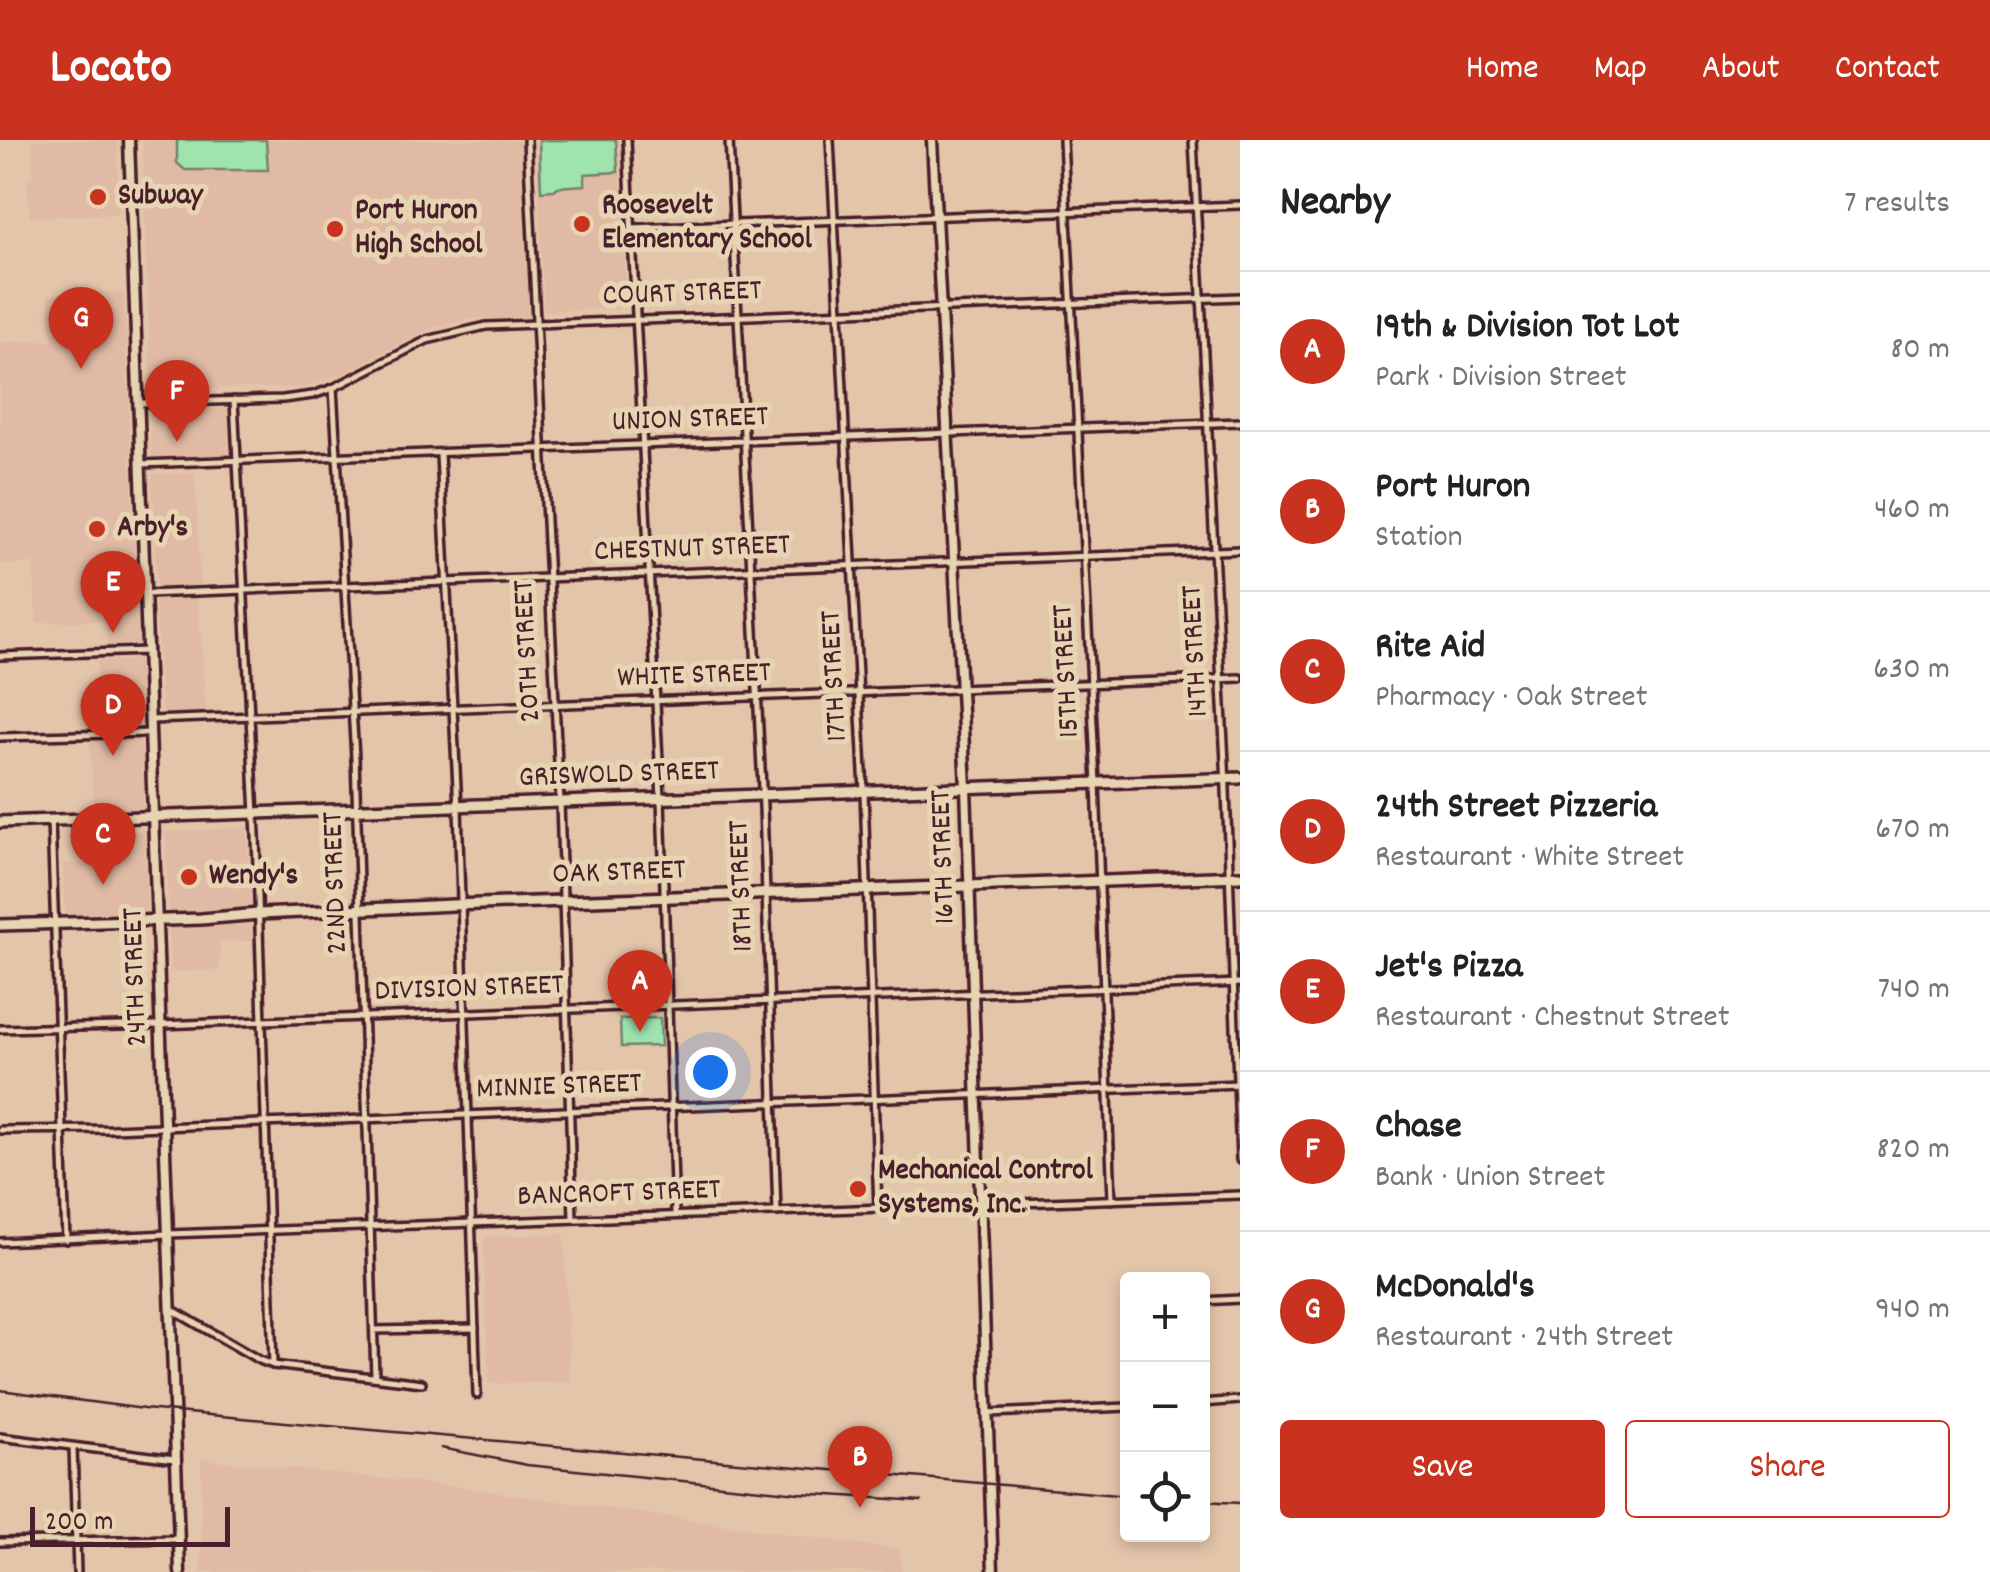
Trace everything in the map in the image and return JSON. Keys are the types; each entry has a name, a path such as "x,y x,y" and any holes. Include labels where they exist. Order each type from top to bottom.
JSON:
{"main road":[{"name":"GRISWOLD STREET","path":"0,822 1240,778"},
{"name":"OAK STREET","path":"0,924 1235,876"}],"street":[{"name":"24TH STREET","path":"129,140 180,1572"},
{"name":"20TH STREET","path":"526,140 560,802 574,1219"},
{"path":"628,140 661,799 675,1216"},
{"name":"18TH STREET","path":"729,140 758,697 777,1212"},
{"name":"17TH STREET","path":"830,140 864,792 878,1209"},
{"name":"16TH STREET","path":"932,140 966,788 993,1572"},
{"name":"15TH STREET","path":"1063,140 1096,783 1112,1200"},
{"name":"14TH STREET","path":"1193,140 1220,678 1235,876 1240,1160"},
{"path":"632,228 1240,205"},
{"name":"COURT STREET","path":"140,403 313,395 427,340 486,326 1240,298"},
{"name":"22ND STREET","path":"333,388 357,810 375,1378"},
{"path":"234,400 255,813 273,1366"},
{"name":"UNION STREET","path":"141,464 1240,422"},
{"path":"440,453 462,905 477,1395"},
{"name":"CHESTNUT STREET","path":"146,594 1240,550"},
{"path":"0,656 148,651"},
{"name":"WHITE STREET","path":"150,720 1240,678"},
{"path":"0,737 151,733"},
{"path":"52,820 66,1240"},
{"name":"DIVISION STREET","path":"0,1029 1236,983"},
{"name":"MINNIE STREET","path":"0,1130 1238,1084"},
{"name":"BANCROFT STREET","path":"0,1242 1240,1195"},
{"path":"1210,1300 1240,1299"},
{"path":"170,1308 273,1366 422,1383"},
{"path":"374,1330 475,1328"},
{"path":"1210,1402 1240,1400"},
{"path":"988,1413 1120,1408"},
{"path":"0,1437 175,1459"},
{"path":"73,1447 77,1572"},
{"path":"0,1542 178,1539"}],"shaded area":[{"path":"32,140 117,140 119,214 30,217 27,178 33,177"},
{"name":"Port Huron High School","path":"142,140 520,140 529,317 471,319 436,327 343,374 305,387 151,390"},
{"name":"Roosevelt Elementary School","path":"537,140 619,140 627,308 544,311"},
{"path":"124,292 138,646 107,647 107,620 36,623 34,564 0,564 0,342 52,341 48,295"},
{"path":"228,408 229,458 152,460 150,410"},
{"path":"195,473 200,585 157,588 152,474"},
{"path":"198,598 206,712 162,714 155,600"},
{"path":"139,660 141,728 92,729 91,698 98,697 97,661"},
{"path":"141,738 144,808 94,810 90,741"},
{"path":"247,828 251,909 168,911 166,832"},
{"path":"144,831 147,911 65,914 63,864 97,863 96,833"},
{"path":"252,925 252,941 220,941 219,970 170,972 169,928"},
{"path":"564,1234 570,1381 489,1384 483,1237"},
{"path":"201,1459 458,1487 900,1550 901,1572 201,1572"}],"green space":[{"path":"177,140 266,140 268,170 185,170 177,163"},
{"path":"539,140 616,140 618,172 585,174 585,185 541,191"},
{"path":"660,1018 661,1046 621,1047 620,1019"}],"railway":[{"path":"0,1390 144,1409 1120,1495"},
{"path":"441,1448 527,1465 799,1493 921,1501"},
{"path":"1210,1501 1240,1503"}],"place":[{"name":"Subway","path":"98,197"},
{"name":"Roosevelt Elementary School","path":"582,224"},
{"name":"Port Huron High School","path":"335,229"},
{"name":"McDonald's","path":"81,369"},
{"name":"Chase","path":"177,442"},
{"name":"Arby's","path":"97,529"},
{"name":"Jet's Pizza","path":"113,633"},
{"name":"24th Street Pizzeria","path":"113,756"},
{"name":"Wendy's","path":"189,877"},
{"name":"Rite Aid","path":"103,885"},
{"name":"19th & Division Tot Lot","path":"640,1032"},
{"name":"Mechanical Control Systems, Inc.","path":"858,1189"},
{"name":"Port Huron","path":"860,1508"}]}
